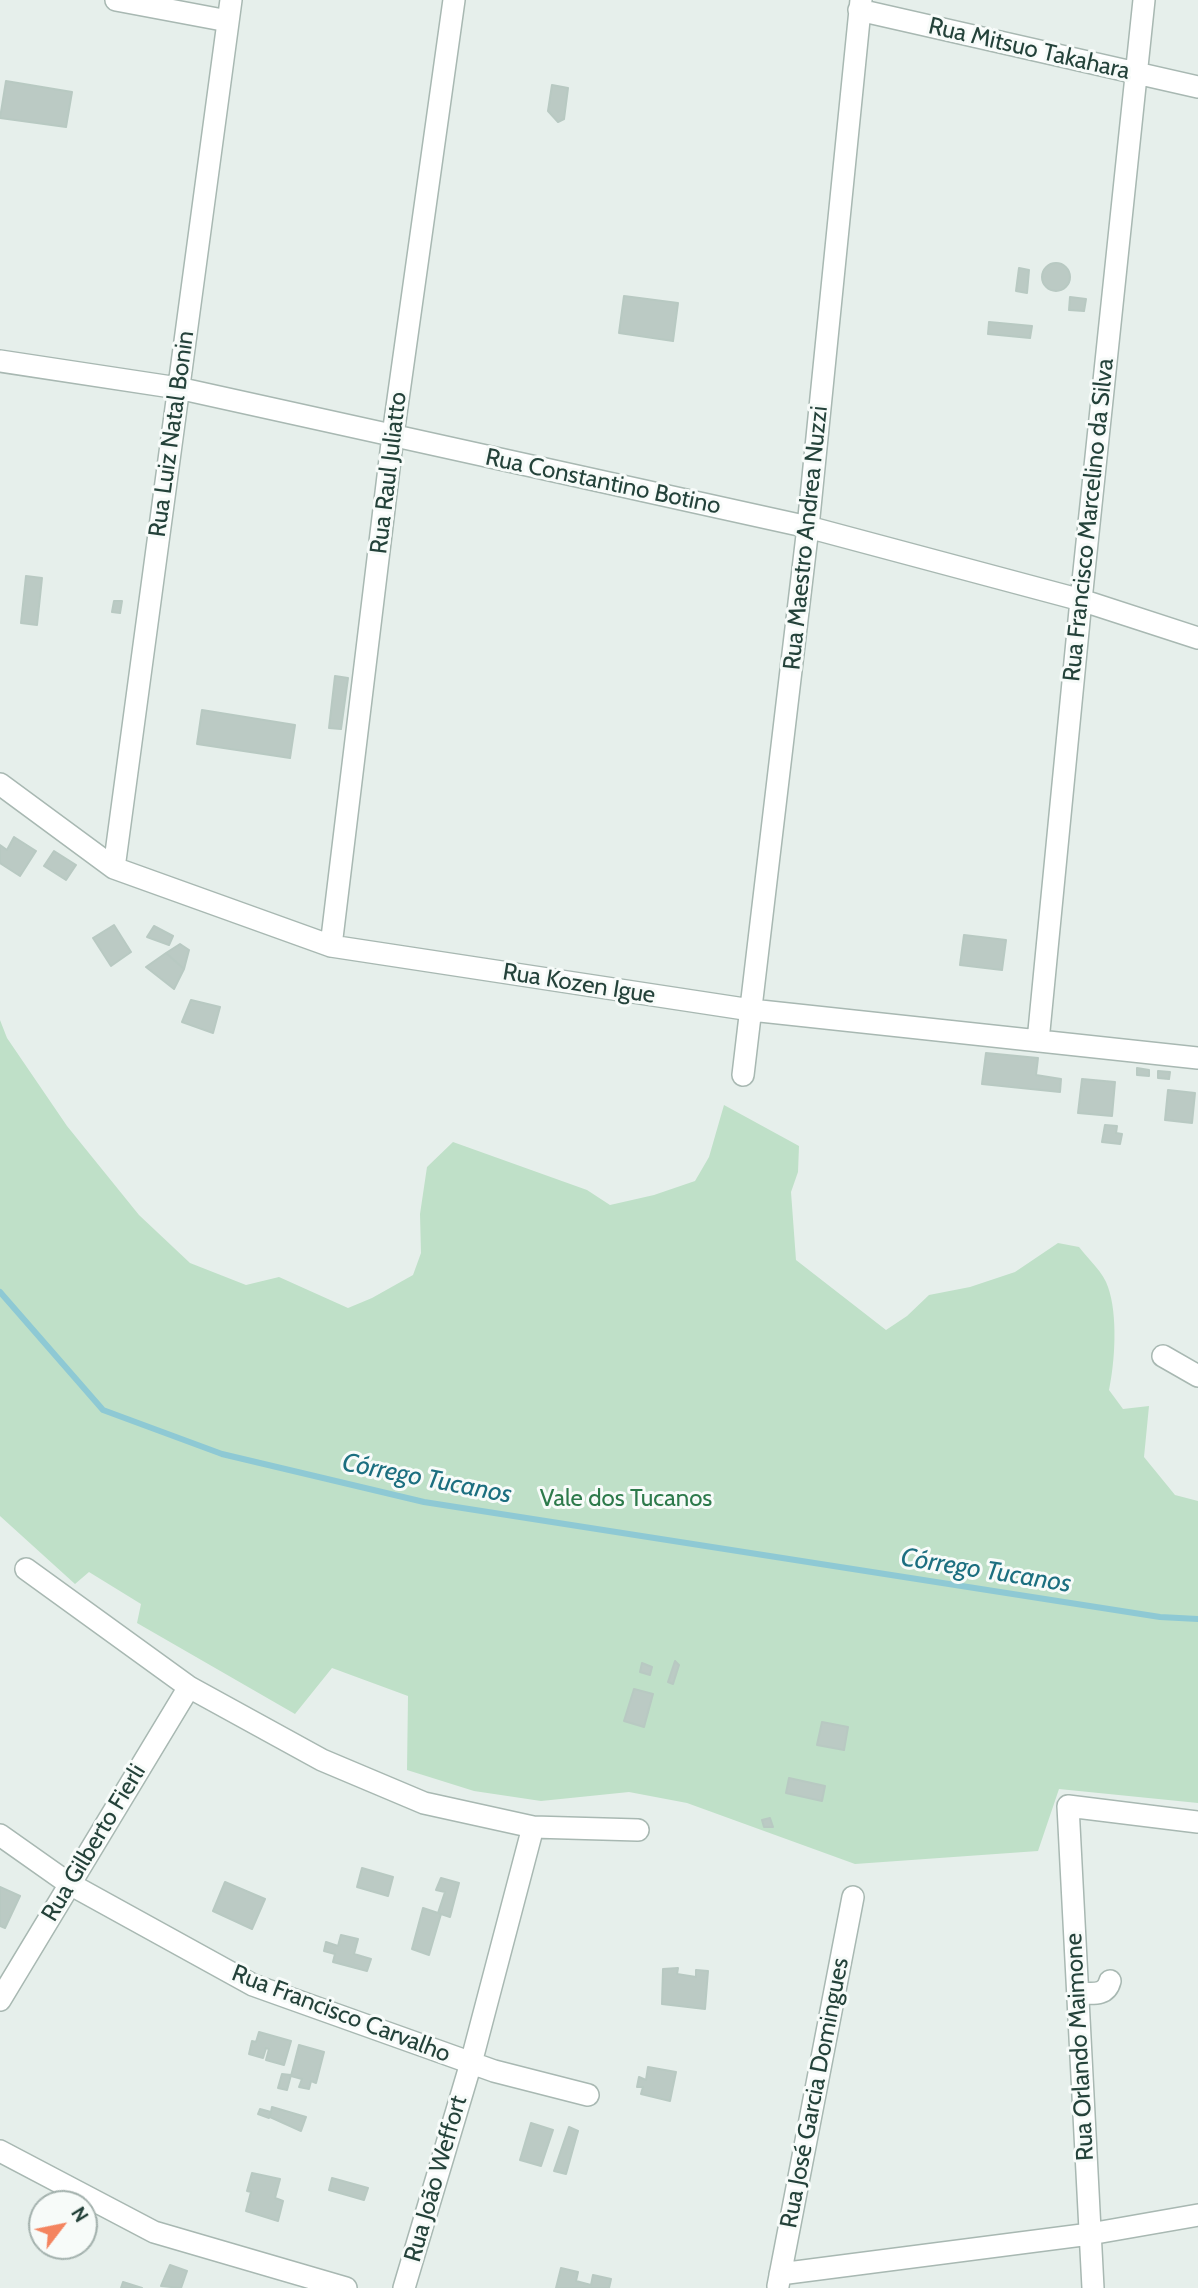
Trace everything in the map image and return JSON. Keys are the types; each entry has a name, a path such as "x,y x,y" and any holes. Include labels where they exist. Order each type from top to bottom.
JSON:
{"street":[{"path":"116,0 228,21"},
{"name":"Rua Luiz Natal Bonin","path":"114,868 231,0"},
{"name":"Rua Raul Juliatto","path":"331,946 393,435 454,0"},
{"name":"Rua Francisco Marcelino da Silva","path":"1038,1041 1144,0"},
{"name":"Rua Mitsuo Takahara","path":"860,5 1198,87"},
{"name":"Rua Maestro Andrea Nuzzi","path":"743,1075 808,527 860,5"},
{"name":"Rua Constantino Botino","path":"0,361 178,388 808,527 1081,600 1198,638"},
{"name":"Rua Kozen Igue","path":"0,784 114,868 331,946 751,1010 1198,1058"},
{"path":"1164,1356 1198,1376"},
{"path":"26,1569 189,1686 323,1760 425,1803 533,1827 638,1830"},
{"name":"Rua Gilberto Fierli","path":"0,2000 189,1686"},
{"name":"Rua Orlando Maimone","path":"1093,2288 1068,1806 1198,1822"},
{"name":"Rua João Weffort","path":"404,2288 471,2063 533,1827"},
{"name":"Rua Francisco Carvalho","path":"0,1835 68,1883 253,1985 471,2063 588,2095"},
{"name":"Rua José Garcia Domingues","path":"779,2281 853,1897"},
{"path":"1078,1993 1102,1993 1109,1987 1110,1981"},
{"path":"0,2151 154,2232 346,2288"},
{"path":"779,2281 1198,2215"}],"green space":[{"name":"Vale dos Tucanos","path":"0,1020 7,1038 67,1126 139,1215 190,1263 246,1285 279,1277 348,1308 413,1275 421,1253 420,1214 427,1167 453,1142 587,1190 610,1205 654,1195 695,1181 709,1157 724,1105 799,1146 798,1172 791,1192 796,1260 886,1330 907,1316 929,1295 970,1287 1015,1272 1058,1243 1079,1247 1103,1277 1111,1298 1114,1339 1109,1390 1123,1409 1149,1406 1144,1457 1175,1495 1198,1501 1198,1803 1059,1789 1038,1851 855,1864 687,1803 629,1792 541,1801 474,1791 407,1770 408,1696 332,1668 295,1714 137,1623 141,1604 89,1572 75,1584 0,1516"}],"building":[{"path":"6,81 72,92 66,127 0,118"},
{"path":"552,85 568,88 564,119 558,122 548,111"},
{"path":"1056,263 1066,267 1070,277 1066,287 1056,291 1046,287 1042,277 1046,267"},
{"path":"1019,268 1029,270 1027,293 1016,291"},
{"path":"624,296 678,303 673,341 619,333"},
{"path":"1070,297 1086,299 1084,311 1069,310"},
{"path":"989,322 1032,326 1030,338 988,334"},
{"path":"26,576 42,578 37,625 21,623"},
{"path":"114,601 122,601 120,613 112,612"},
{"path":"335,676 348,678 341,729 329,728"},
{"path":"202,710 295,725 290,758 197,744"},
{"path":"14,837 36,851 20,876 0,863 0,845 7,850"},
{"path":"54,851 76,865 66,880 44,866"},
{"path":"114,925 131,952 111,966 93,938"},
{"path":"154,926 173,936 169,945 147,937"},
{"path":"964,935 1006,940 1002,970 960,965"},
{"path":"180,944 189,950 184,969 166,953"},
{"path":"166,953 184,969 174,989 146,967"},
{"path":"191,1000 220,1007 213,1033 182,1022"},
{"path":"986,1053 1038,1058 1036,1075 1061,1079 1060,1092 982,1084"},
{"path":"1137,1068 1149,1070 1149,1076 1137,1075"},
{"path":"1158,1071 1170,1072 1169,1079 1158,1078"},
{"path":"1082,1079 1115,1082 1112,1116 1078,1113"},
{"path":"1168,1090 1195,1093 1192,1123 1165,1120"},
{"path":"1105,1125 1117,1126 1116,1133 1122,1134 1120,1144 1102,1142"},
{"path":"675,1661 679,1665 673,1684 668,1682"},
{"path":"642,1663 652,1667 650,1675 640,1672"},
{"path":"634,1689 653,1694 644,1727 624,1721"},
{"path":"822,1722 848,1727 844,1750 817,1745"},
{"path":"789,1778 825,1786 822,1801 786,1793"},
{"path":"770,1818 773,1827 764,1827 762,1820"},
{"path":"362,1868 393,1877 388,1896 357,1887"},
{"path":"441,1878 459,1883 450,1917 438,1913 445,1892 436,1890"},
{"path":"225,1882 265,1899 252,1929 213,1911"},
{"path":"0,1887 20,1896 5,1928 0,1926"},
{"path":"423,1908 441,1914 429,1955 412,1949"},
{"path":"341,1935 358,1939 354,1954 371,1959 367,1971 333,1962 335,1954 324,1951 326,1942 338,1946"},
{"path":"678,1968 677,1974 696,1977 696,1970 708,1971 705,2009 662,2004 663,1969"},
{"path":"259,2032 291,2041 284,2065 266,2060 269,2049 266,2048 263,2058 249,2054 252,2041 256,2042"},
{"path":"299,2045 324,2052 316,2083 311,2081 309,2089 299,2087 302,2079 291,2076"},
{"path":"648,2067 676,2072 670,2101 641,2094 643,2087 637,2087 639,2077 646,2080"},
{"path":"282,2074 291,2075 287,2090 278,2088"},
{"path":"272,2107 306,2117 301,2131 270,2117"},
{"path":"260,2109 271,2112 269,2118 258,2114"},
{"path":"531,2123 553,2130 541,2166 520,2160"},
{"path":"569,2127 578,2131 566,2174 554,2171"},
{"path":"252,2173 280,2179 275,2198 283,2201 278,2221 246,2211 251,2192 247,2191"},
{"path":"332,2178 368,2188 364,2200 329,2190"},
{"path":"170,2265 187,2271 181,2288 161,2286"},
{"path":"561,2268 578,2272 576,2281 591,2285 593,2275 611,2279 609,2288 556,2288"},
{"path":"123,2282 142,2288 121,2288"}],"waterway":[{"name":"Córrego Tucanos","path":"0,1292 103,1410 222,1454 424,1502 1160,1617 1198,1619"}]}
